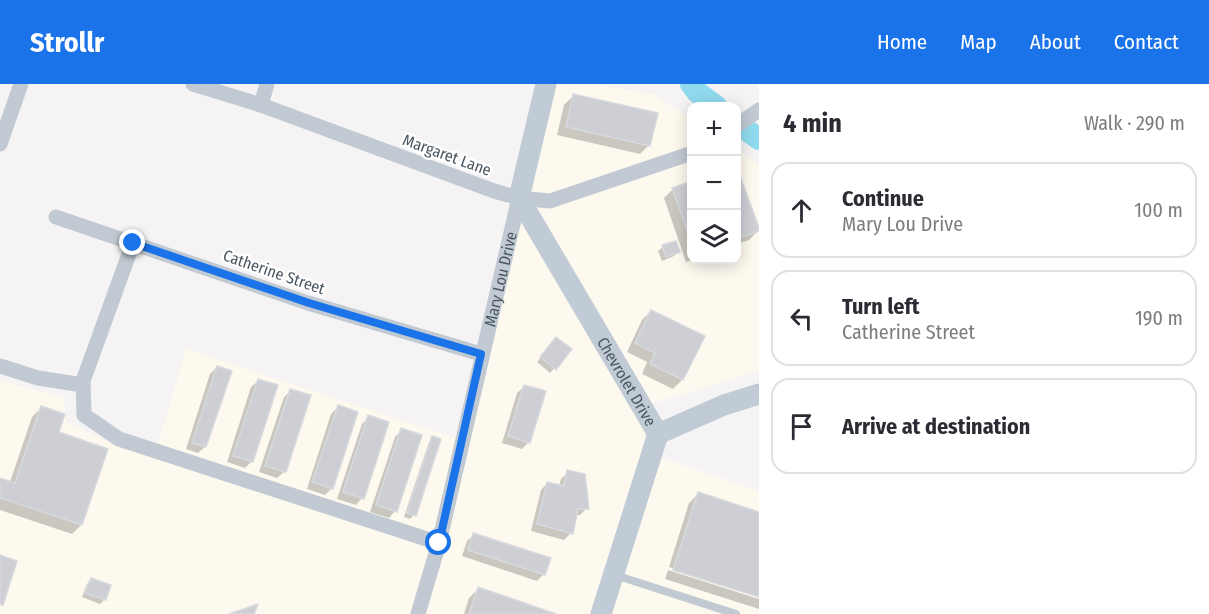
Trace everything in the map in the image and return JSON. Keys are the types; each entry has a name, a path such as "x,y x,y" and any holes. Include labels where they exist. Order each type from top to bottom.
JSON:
{"main road":[{"name":"Mary Lou Drive","path":"519,198 546,84"},
{"name":"Chevrolet Drive","path":"519,198 658,434 600,614"},
{"path":"658,434 724,405 759,394"}],"street":[{"path":"0,144 21,84"},
{"name":"Margaret Lane","path":"193,84 261,105 494,191 519,198 550,201 687,155"},
{"path":"261,105 267,84"},
{"path":"741,123 759,110"},
{"name":"Mary Lou Drive","path":"418,614 439,543 519,198"},
{"name":"Catherine Street","path":"56,217 309,303 481,354"},
{"path":"133,243 83,381 84,415 119,439 439,543"},
{"path":"0,366 38,378 83,385"}],"lane":[{"path":"613,575 736,614"}],"shaded area":[{"path":"554,84 597,84 655,95 687,116 687,264 741,264 741,152 759,164 759,371 650,404 642,451 759,491 759,614 0,614 0,380 64,398 66,422 114,444 154,458 186,349 468,442"}],"building":[{"path":"573,94 658,113 650,146 566,127"},
{"path":"741,179 759,228 759,231 741,237"},
{"path":"687,183 687,230 672,188"},
{"path":"676,241 680,252 666,257 662,245"},
{"path":"651,310 705,336 683,380 650,364 655,353 635,343"},
{"path":"556,337 572,349 556,370 540,357"},
{"path":"217,366 232,371 206,447 192,443"},
{"path":"258,379 278,385 253,462 233,456"},
{"path":"524,385 546,391 530,443 508,436"},
{"path":"290,389 311,395 286,472 265,466"},
{"path":"338,405 358,412 333,489 312,482"},
{"path":"41,406 65,414 59,432 108,449 82,525 0,498 0,478 15,483"},
{"path":"368,415 389,422 364,499 343,492"},
{"path":"401,428 422,435 397,512 376,505"},
{"path":"432,436 441,439 416,516 407,513"},
{"path":"567,470 585,474 589,509 578,509 573,534 537,524 547,482 564,486"},
{"path":"698,492 759,512 759,597 673,570"},
{"path":"473,533 551,558 545,575 468,550"},
{"path":"0,555 17,561 3,605 0,604"},
{"path":"91,578 111,585 106,600 85,593"},
{"path":"478,587 556,614 469,614"},
{"path":"258,604 254,614 229,614"}],"waterway":[{"path":"691,84 697,92 711,102"},
{"path":"748,131 759,139"}],"route":[{"path":"133,243 309,303 481,354 439,543"}]}
